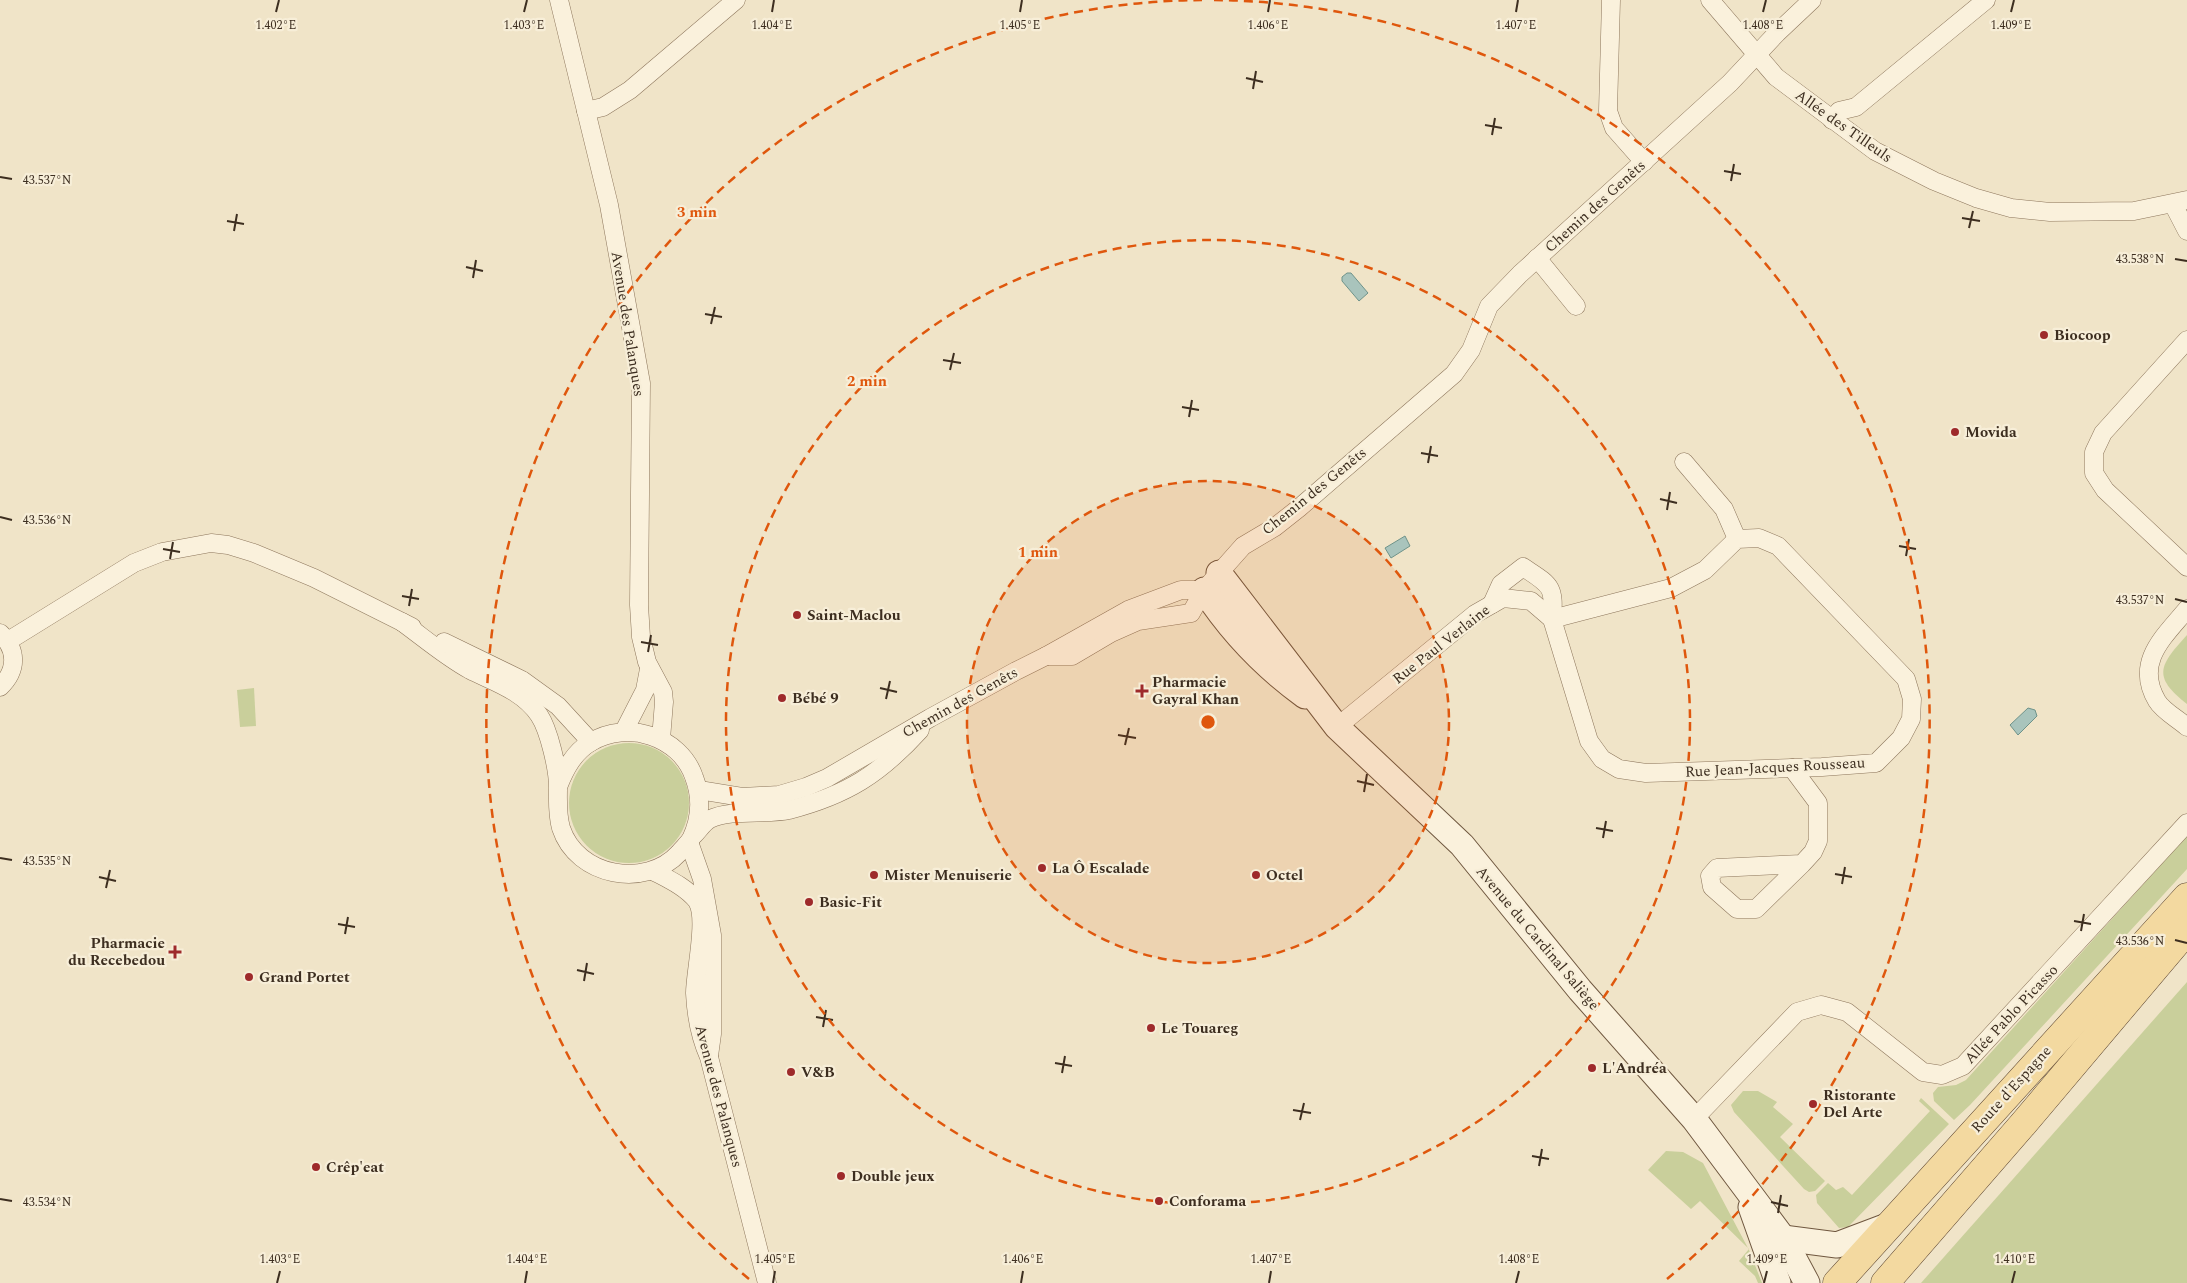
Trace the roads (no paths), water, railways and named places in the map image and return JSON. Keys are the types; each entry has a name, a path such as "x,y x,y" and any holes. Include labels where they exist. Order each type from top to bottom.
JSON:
{"main road":[{"name":"Avenue du Cardinal Saliège","path":"1211,582 1292,666 1321,708 1337,727 1462,845 1580,990 1694,1119 1783,1238 1807,1283"},
{"name":"Route d'Espagne","path":"1837,1283 2187,897"},
{"name":"Route d'Espagne","path":"1885,1283 2024,1123 2187,930"},
{"path":"1742,1181 1778,1283"},
{"path":"1783,1238 1836,1245 1890,1225"}],"street":[{"name":"Avenue des Palanques","path":"559,0 609,205 641,383 639,605 641,637 649,669 663,692 661,739"},
{"path":"586,111 603,107 630,90 736,0"},
{"path":"1611,0 1608,111 1614,128 1644,162"},
{"name":"Allée des Tilleuls","path":"1710,0 1776,77 1832,120 1875,151 1904,167 1976,198 2011,208 2050,212 2134,211 2180,202"},
{"name":"Chemin des Genêts","path":"699,790 742,797 779,795 806,788 827,778 1016,670 1046,656 1128,610 1181,590 1211,582 1243,546 1299,508 1454,374 1471,350 1489,306 1537,258 1730,84 1756,54 1812,0"},
{"path":"1832,120 1839,111 1856,107 1986,0"},
{"path":"2180,202 2187,231"},
{"path":"1537,258 1576,306"},
{"path":"2187,340 2103,433 2094,452 2094,474 2104,490 2187,567"},
{"path":"1492,604 1501,584 1523,567 1545,582 1554,597 1552,619 1671,588 1705,570 1737,539 1724,509 1684,462"},
{"name":"Rue Jean-Jacques Rousseau","path":"1552,619 1589,741 1602,759 1619,769 1646,773 1876,763 1901,738 1911,719 1912,699 1906,679 1778,546 1759,538 1737,539"},
{"path":"0,687 7,680 12,670 14,658 4,636 134,563 162,552 211,543 228,545 254,553 314,578 522,680 558,706 591,742"},
{"name":"Rue Paul Verlaine","path":"1337,727 1475,614 1503,598 1531,601 1552,619"},
{"path":"2187,609 2154,649 2148,676 2158,702 2187,727"},
{"path":"402,622 469,669 503,685 528,703 539,716 555,760 558,787 557,808 562,830 573,849 589,863 609,872 631,875 652,871 673,860 710,819 728,815 788,810 833,796 854,786 881,770 902,750 930,718"},
{"path":"624,731 645,690 649,669"},
{"path":"558,787 565,769 576,754 591,742 606,735 624,731 643,733 661,739 679,752 692,770 699,790 700,807 698,823 690,840 702,879 712,935 712,1034 709,1057"},
{"path":"1792,768 1818,803 1818,841 1813,852 1802,864 1756,909 1737,909 1712,887 1710,876 1717,868 1802,864"},
{"name":"Allée Pablo Picasso","path":"1694,1119 1797,1012 1821,1005 1847,1012 1924,1072 1942,1075 1963,1066 2187,823"},
{"name":"Avenue des Palanques","path":"652,871 686,890 698,903 701,923 695,993 700,1036 709,1057 768,1283"}],"water":[{"path":"1347,273 1351,273 1368,293 1359,301 1342,281 1342,277"},
{"path":"1405,536 1410,546 1391,558 1385,548"},
{"path":"2028,708 2035,710 2037,716 2018,735 2010,725"}],"place":[{"name":"Biocoop","path":"2044,335"},
{"name":"Movida","path":"1955,432"},
{"name":"Saint-Maclou","path":"797,615"},
{"name":"Pharmacie Gayral Khan","path":"1142,691"},
{"name":"Bébé 9","path":"782,698"},
{"name":"La Ô Escalade","path":"1042,868"},
{"name":"Mister Menuiserie","path":"874,875"},
{"name":"Octel","path":"1256,875"},
{"name":"Basic-Fit","path":"809,902"},
{"name":"Pharmacie du Recebedou","path":"175,952"},
{"name":"Grand Portet","path":"249,977"},
{"name":"Le Touareg","path":"1151,1028"},
{"name":"L'Andréa","path":"1592,1068"},
{"name":"V&B","path":"791,1072"},
{"name":"Ristorante Del Arte","path":"1813,1104"},
{"name":"Crêp'eat","path":"316,1167"},
{"name":"Double jeux","path":"841,1176"},
{"name":"Conforama","path":"1159,1201"}]}
